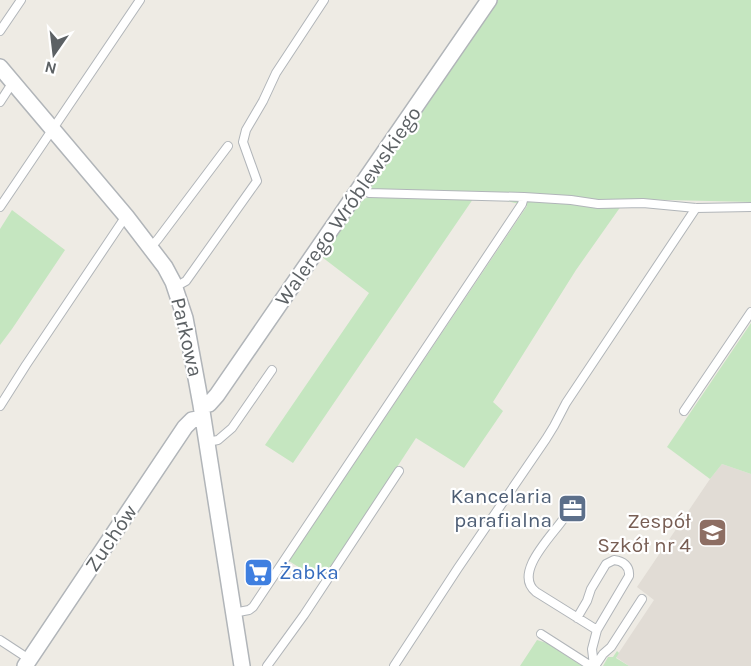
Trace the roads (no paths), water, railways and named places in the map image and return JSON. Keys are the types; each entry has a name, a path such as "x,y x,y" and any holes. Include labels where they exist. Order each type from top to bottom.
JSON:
{"street":[{"name":"Walerego Wróblewskiego","path":"202,411 217,395 489,0"},
{"name":"Parkowa","path":"0,67 126,216 165,267 175,287 185,318 202,411 242,666"},
{"name":"Zuchów","path":"27,662 185,427 202,411"}],"lane":[{"path":"0,31 21,0"},
{"path":"0,207 141,0"},
{"path":"175,287 186,281 257,181 243,142 246,130 276,73 324,0"},
{"path":"0,102 13,82"},
{"path":"151,248 228,146"},
{"path":"360,187 369,193 524,197 598,204 643,203 696,208 751,207"},
{"path":"233,613 253,607 522,204 524,197"},
{"path":"394,666 546,439 566,403 696,208"},
{"path":"0,406 126,216"},
{"path":"684,411 751,312"},
{"path":"207,442 218,440 232,428 272,370"},
{"path":"267,666 304,615 399,471"},
{"path":"564,518 534,560 528,582 536,592 597,630"},
{"path":"577,618 606,564 614,560 627,565 629,576 597,630 592,649 593,666"},
{"path":"593,666 611,647 642,599"},
{"path":"541,634 593,666"},
{"path":"0,640 27,662"}],"place":[{"name":"Kancelaria parafialna","path":"573,508"},
{"name":"Zespół Szkół nr 4","path":"712,533"},
{"name":"Żabka","path":"258,572"}]}
